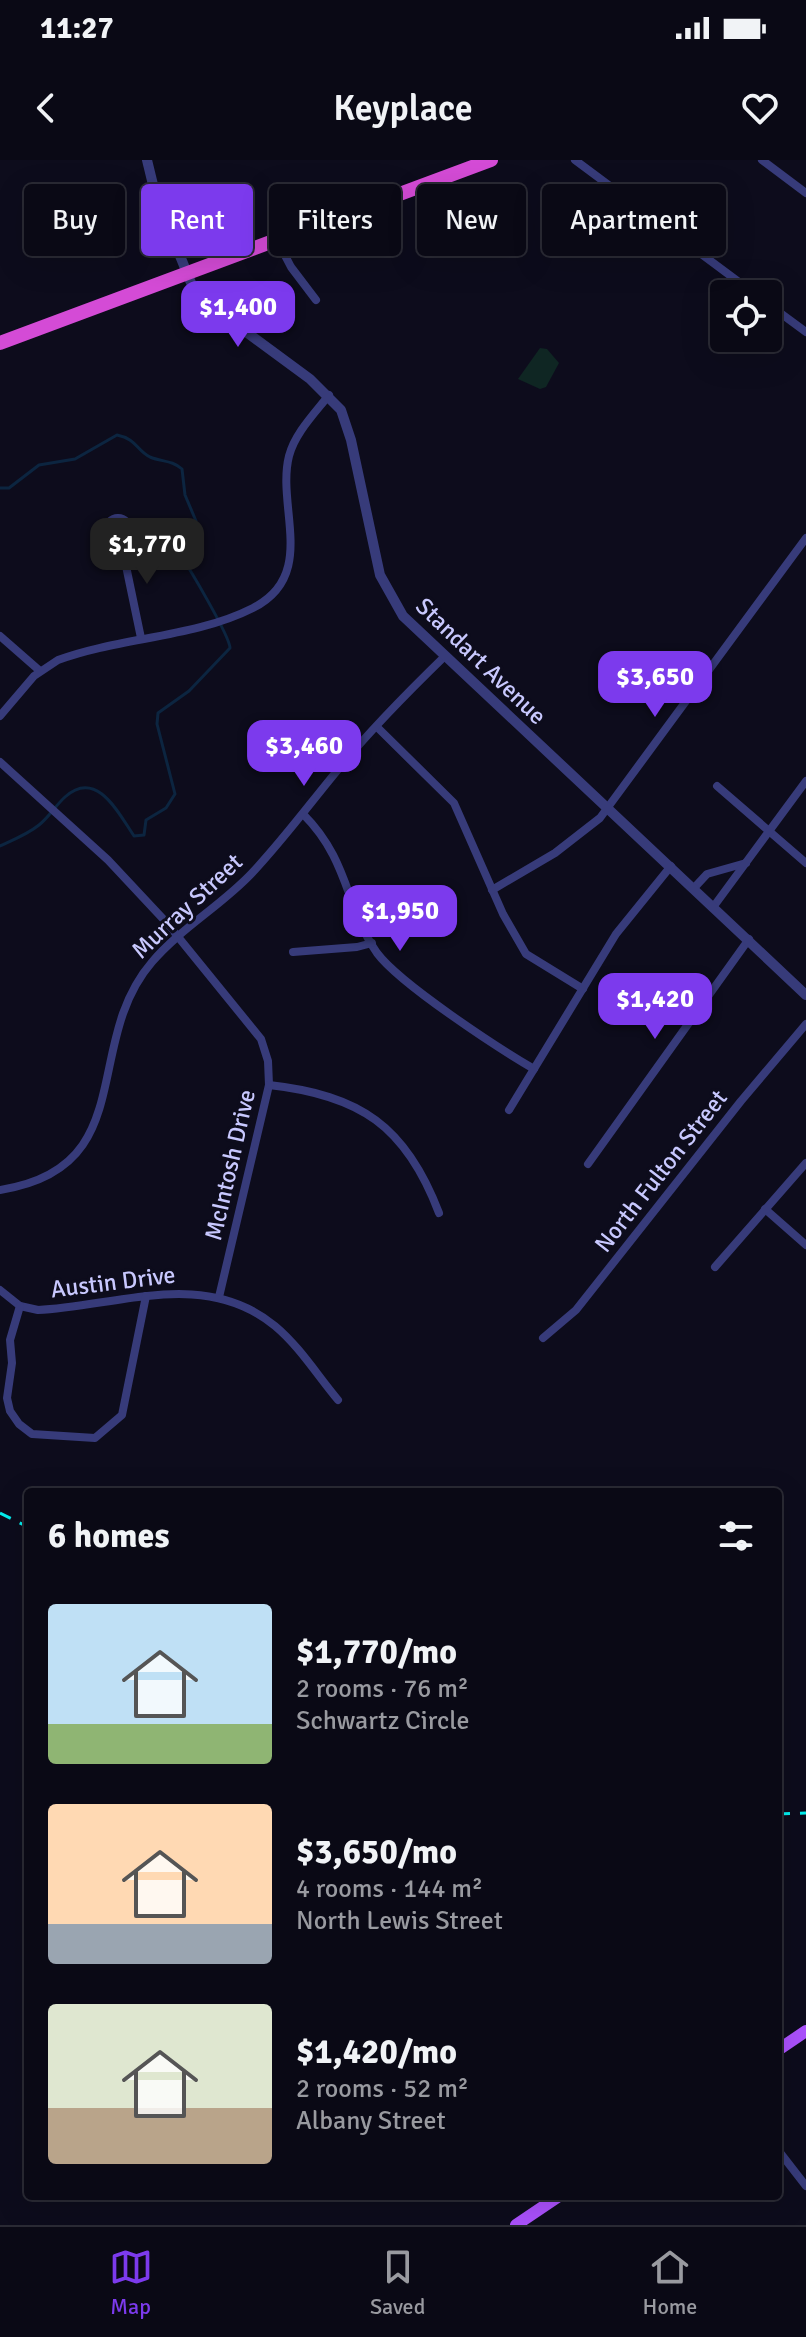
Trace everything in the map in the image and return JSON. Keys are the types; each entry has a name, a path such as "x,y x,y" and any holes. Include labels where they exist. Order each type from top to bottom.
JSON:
{"highway":[{"path":"401,194 491,160"},
{"path":"0,343 269,243"}],"main road":[{"path":"782,2047 806,2031"},
{"path":"516,2225 553,2200"}],"street":[{"name":"Standart Avenue","path":"147,160 150,178 186,274 200,301 329,395 341,410 351,440 383,584 403,616 806,995"},
{"path":"575,160 736,280"},
{"path":"762,160 806,193"},
{"path":"285,256 316,300"},
{"path":"782,314 806,332"},
{"path":"0,716 40,671 74,654 233,616 260,604 274,591 289,565 292,547 289,457 302,430 329,395"},
{"path":"492,890 555,853 608,809 806,538"},
{"path":"121,542 141,638"},
{"path":"0,636 40,671"},
{"name":"Murray Street","path":"0,1190 44,1180 64,1166 86,1142 101,1109 111,1053 126,1004 152,962 245,880 377,727 445,656"},
{"path":"377,727 454,803 492,890 526,954 583,989"},
{"name":"McIntosh Drive","path":"0,762 108,860 179,937 261,1039 268,1061 269,1085 219,1297"},
{"path":"714,906 806,781"},
{"path":"717,786 806,863"},
{"path":"303,814 334,852 372,943 402,977 534,1069"},
{"path":"694,888 707,874 746,863"},
{"path":"509,1110 634,907 671,866"},
{"path":"588,1164 749,939"},
{"path":"293,952 372,943"},
{"name":"North Fulton Street","path":"543,1338 576,1310 713,1135 806,1024"},
{"path":"269,1085 333,1096 382,1123 413,1157 439,1213"},
{"path":"715,1267 806,1163"},
{"path":"765,1209 806,1245"},
{"name":"Austin Drive","path":"0,1290 20,1306 49,1310 146,1296 188,1293 219,1297 274,1325 303,1353 338,1400"},
{"path":"20,1306 10,1340 12,1369 7,1398 10,1411 19,1424 32,1434 95,1438 122,1415 146,1296"},
{"path":"782,2155 806,2186"}],"green space":[{"path":"540,348 547,349 559,363 546,387 540,389 518,379"}],"waterway":[{"path":"0,488 9,488 39,465 75,459 117,435 129,439 150,457 178,466 182,469 185,495 196,521 177,541 178,553 207,599 230,648 189,691 158,713 157,724 175,794 166,808 146,820 144,835 134,836 106,797 87,788 77,789 65,797 39,825 0,846"}],"railway":[{"path":"0,1513 24,1525"},
{"path":"782,1814 806,1813"}]}
